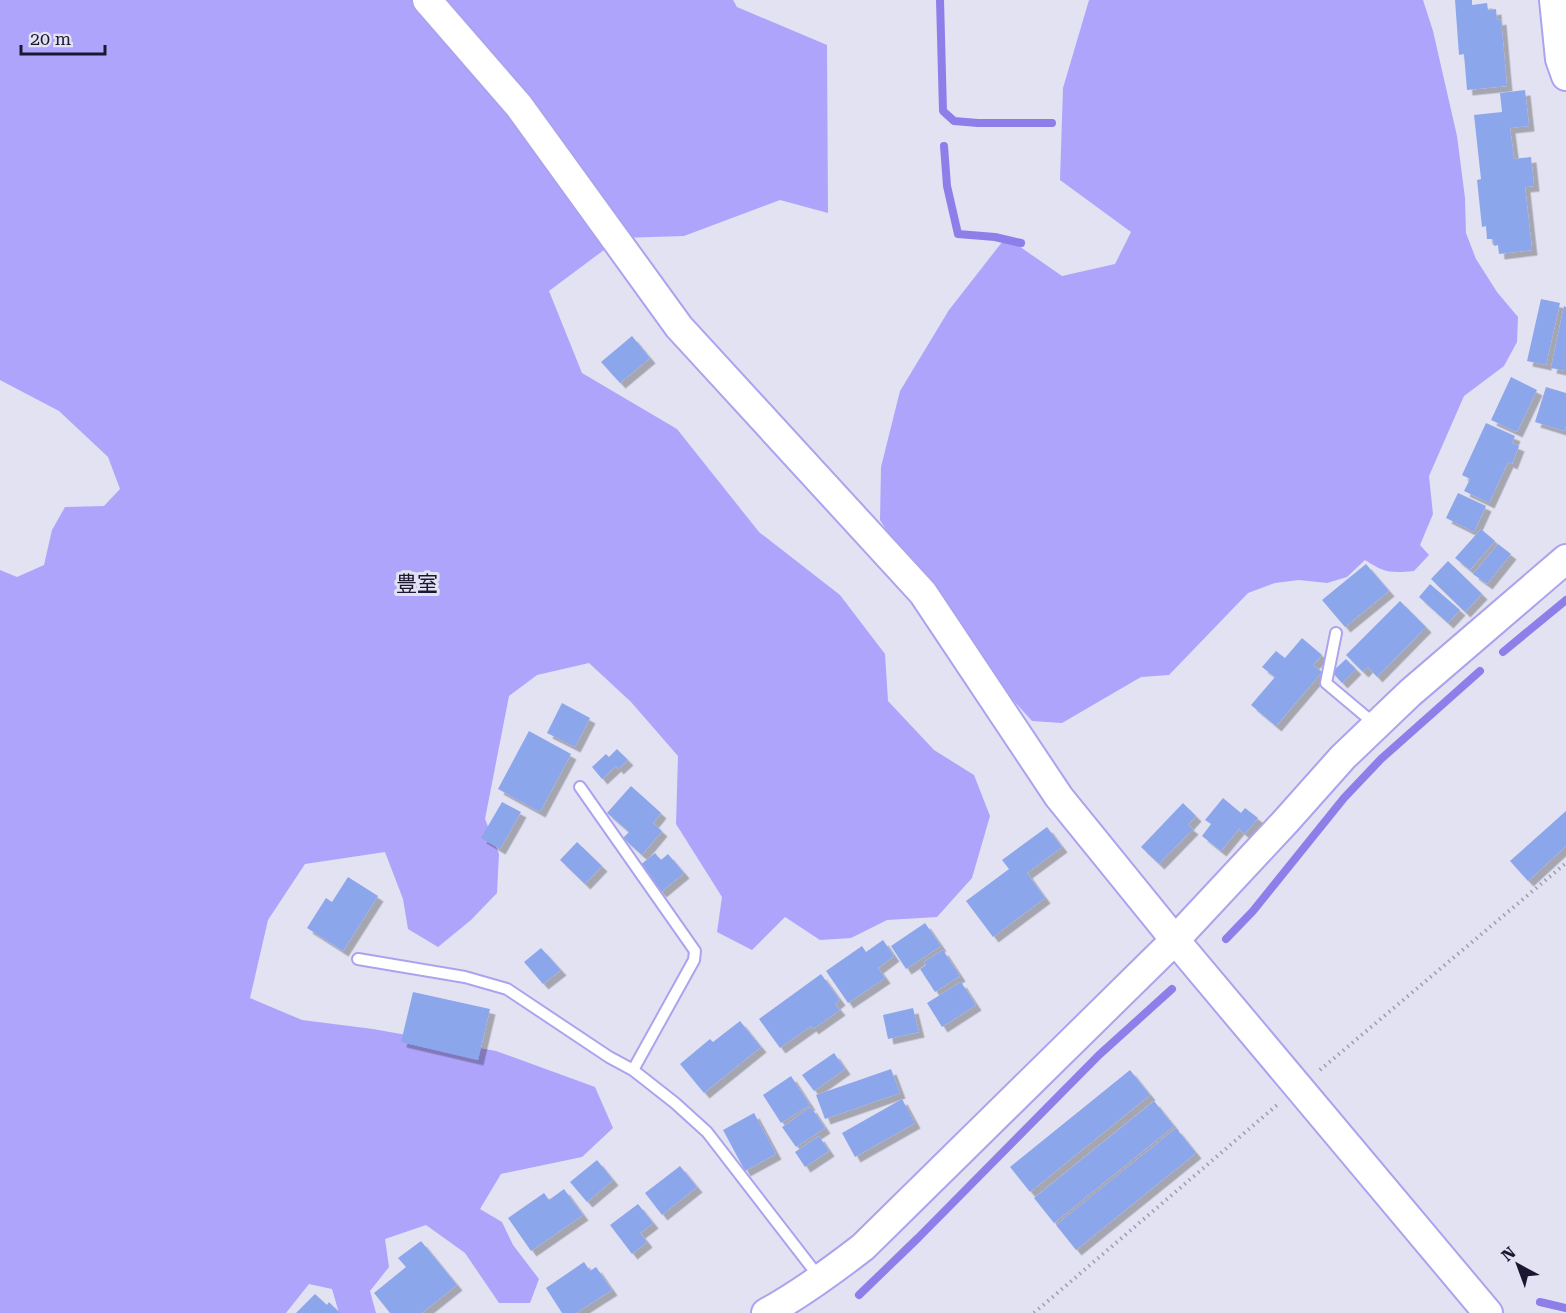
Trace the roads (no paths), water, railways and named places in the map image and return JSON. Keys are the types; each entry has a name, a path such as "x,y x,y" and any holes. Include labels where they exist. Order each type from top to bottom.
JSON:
{"street":[{"path":"427,0 519,106 679,327 923,593 1059,797 1298,1088 1488,1313"},
{"path":"1554,0 1560,59 1566,76"},
{"path":"766,1313 821,1280 863,1247 1175,940 1343,757 1410,693 1566,559"}],"lane":[{"path":"1336,633 1326,683 1376,725"},
{"path":"580,787 695,951 694,960 633,1070"},
{"path":"358,960 465,977 507,989 609,1057 633,1070 707,1132 821,1280"}],"waterway":[{"path":"940,0 943,111 954,121 1052,123"},
{"path":"944,146 947,186 958,234 995,237 1021,243"},
{"path":"1503,652 1566,600"},
{"path":"1226,939 1253,911 1344,798 1381,759 1480,671"},
{"path":"859,1295 1099,1055 1172,989"},
{"path":"1540,1302 1566,1308"}],"district":[{"name":"豊室","path":"417,584"}]}
